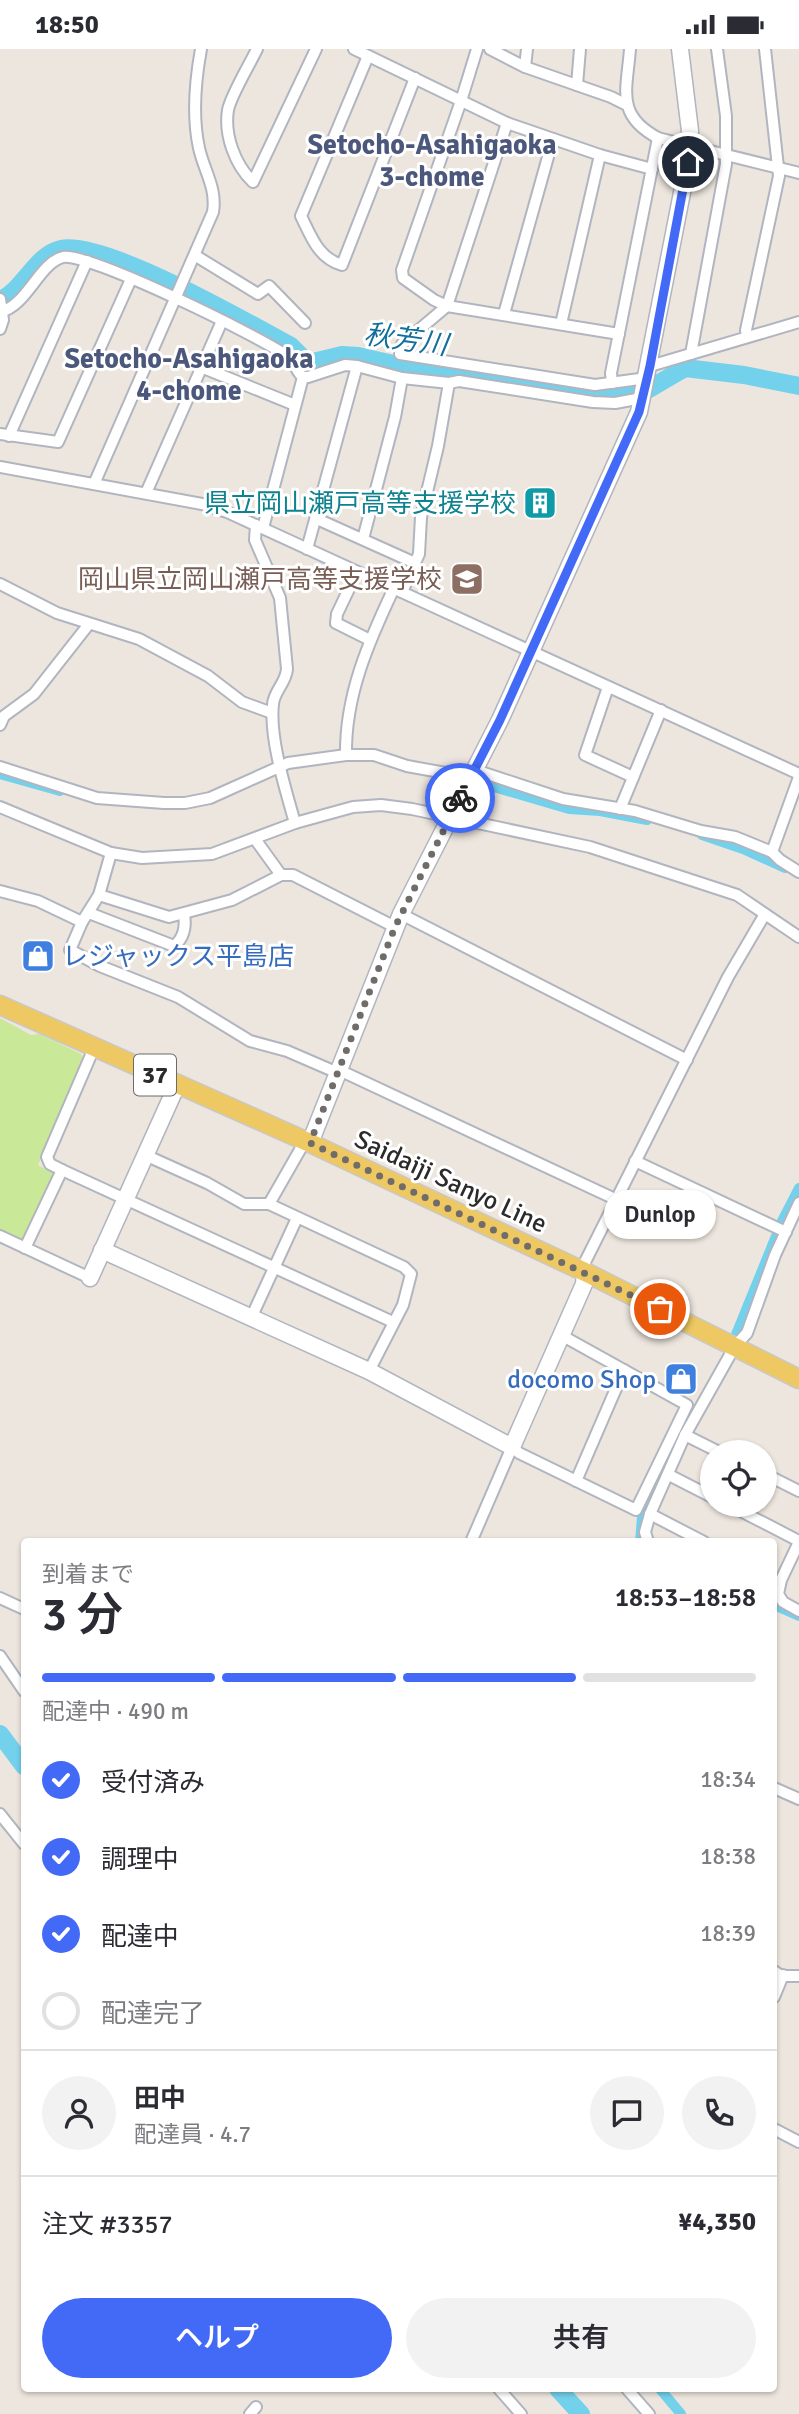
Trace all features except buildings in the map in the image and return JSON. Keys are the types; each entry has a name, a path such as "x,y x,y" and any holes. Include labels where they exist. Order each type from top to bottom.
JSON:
{"main road":[{"path":"308,1142 398,920 475,771 639,412 690,146 680,49"},
{"name":"Saidaiji Sanyo Line","path":"0,1005 308,1142 585,1272 799,1380"},
{"path":"90,1278 177,1085"},
{"path":"102,1250 369,1371 512,1447 584,1285 585,1272"}],"street":[{"path":"94,484 213,212 215,198 201,157 196,130 195,97 201,49"},
{"path":"257,49 228,109 234,156 243,172 253,182 316,49"},
{"path":"354,49 507,123 600,155 652,169"},
{"path":"477,49 402,270 403,278 447,306 619,334"},
{"path":"490,49 525,67 625,104 644,130 658,138 799,173"},
{"path":"525,67 527,49"},
{"path":"576,85 580,49"},
{"path":"625,104 630,49"},
{"path":"691,354 726,155 726,116 717,49"},
{"path":"747,337 746,330 779,168 765,49"},
{"path":"368,56 301,216 314,243 323,255 333,262 342,265 415,78"},
{"path":"507,123 447,306 402,344 400,354 583,384 645,383"},
{"path":"612,383 611,373 658,138"},
{"path":"504,314 553,139"},
{"path":"561,324 600,155"},
{"path":"1,309 13,307 55,260 66,256 87,261 131,279 179,291 222,321 287,356 303,377"},
{"path":"196,256 258,294 269,286 305,323"},
{"path":"87,261 5,435 58,442 131,279"},
{"path":"0,299 0,329"},
{"path":"303,377 345,365 402,377 449,383 459,381 555,398 615,403 691,354 799,322 799,311"},
{"path":"146,493 222,321"},
{"path":"307,549 357,366"},
{"path":"201,367 295,405"},
{"path":"295,824 280,765 272,713 273,700 287,669 280,598 255,540 303,377"},
{"path":"363,539 395,417 402,377"},
{"path":"346,755 352,691 370,640 419,554 421,517 439,446 449,383"},
{"path":"0,467 202,504 227,512 799,775 772,852"},
{"path":"317,519 415,563"},
{"path":"357,572 337,614 336,623 370,640"},
{"path":"0,584 57,613 139,639 208,676 242,702 272,713"},
{"path":"0,725 4,716 34,694 89,624"},
{"path":"608,687 586,755 634,776"},
{"path":"621,809 661,710"},
{"path":"0,767 97,798 185,803 210,798 280,765 346,755 374,755 407,766 457,775 475,771 563,799 621,809 701,831 735,837 772,852 799,872"},
{"path":"0,807 111,853 142,858 212,854 295,824 353,807 381,806 451,817 590,847 737,895 799,937"},
{"path":"255,839 281,875"},
{"path":"111,853 99,895 70,950 100,966 177,997 250,1041 287,1051 338,1071 615,1199"},
{"path":"99,895 160,915 184,914 232,900 281,875 293,874 398,920 687,1060"},
{"path":"0,891 174,946 180,942 186,924 184,914"},
{"path":"585,1272 585,1262 615,1199 728,977 765,914"},
{"path":"94,1048 47,1157 50,1164 393,1322"},
{"path":"269,1204 308,1142"},
{"path":"145,1155 207,1183 244,1204 269,1204 404,1266 411,1274 403,1305 369,1371"},
{"path":"635,1161 786,1231"},
{"path":"25,1248 62,1170"},
{"path":"647,1538 645,1532 650,1514 685,1435 735,1346 747,1333 775,1255 799,1203"},
{"path":"252,1316 297,1218"},
{"path":"0,1236 90,1278"},
{"path":"473,1538 512,1447 519,1453 636,1510 687,1405 561,1335"},
{"path":"576,1481 624,1370"},
{"path":"685,1435 700,1442"},
{"path":"669,1475 700,1490"},
{"path":"777,1480 799,1491"},
{"path":"650,1514 696,1538"},
{"path":"752,1517 799,1541 777,1578 778,1594 783,1602 799,1611"},
{"path":"0,1598 21,1608"},
{"path":"0,1656 21,1688"},
{"path":"777,1789 799,1799"},
{"path":"0,1814 21,1840"},
{"path":"778,1973 799,1976"},
{"path":"777,2131 799,2142"},
{"path":"502,2392 521,2414"},
{"path":"630,2392 649,2414"}],"green space":[{"path":"0,1018 31,1035 40,1034 81,1054 84,1060 38,1165 53,1173 54,1177 22,1240 0,1231"}],"waterway":[{"name":"秋芳川","path":"0,300 16,289 37,265 52,253 61,249 82,250 109,257 176,286 291,346 305,360 313,362 342,355 358,356 504,383 599,395 649,389 685,368 744,375 799,386"},
{"path":"0,774 60,791"},
{"path":"477,782 569,809 600,811 647,820"},
{"path":"702,835 743,849 785,868"},
{"path":"782,1221 799,1188"},
{"path":"735,1337 776,1236"},
{"path":"640,1538 642,1517 671,1456"},
{"path":"777,1606 799,1616"},
{"path":"0,1734 21,1762"},
{"path":"561,2392 581,2414"},
{"path":"663,2392 681,2414"}],"way so far":[{"path":"460,798 395,927 310,1143 660,1309"}],"place":[{"name":"県立岡山瀬戸高等支援学校","path":"540,503"},
{"name":"岡山県立岡山瀬戸高等支援学校","path":"467,579"},
{"name":"レジャックス平島店","path":"38,956"},
{"name":"Dunlop","path":"660,1309"},
{"name":"docomo Shop","path":"681,1379"}],"district":[{"name":"Setocho-Asahigaoka 3-chome","path":"432,160"},
{"name":"Setocho-Asahigaoka 4-chome","path":"189,374"}],"route":[{"path":"460,798 500,720 639,412 688,162"}]}
